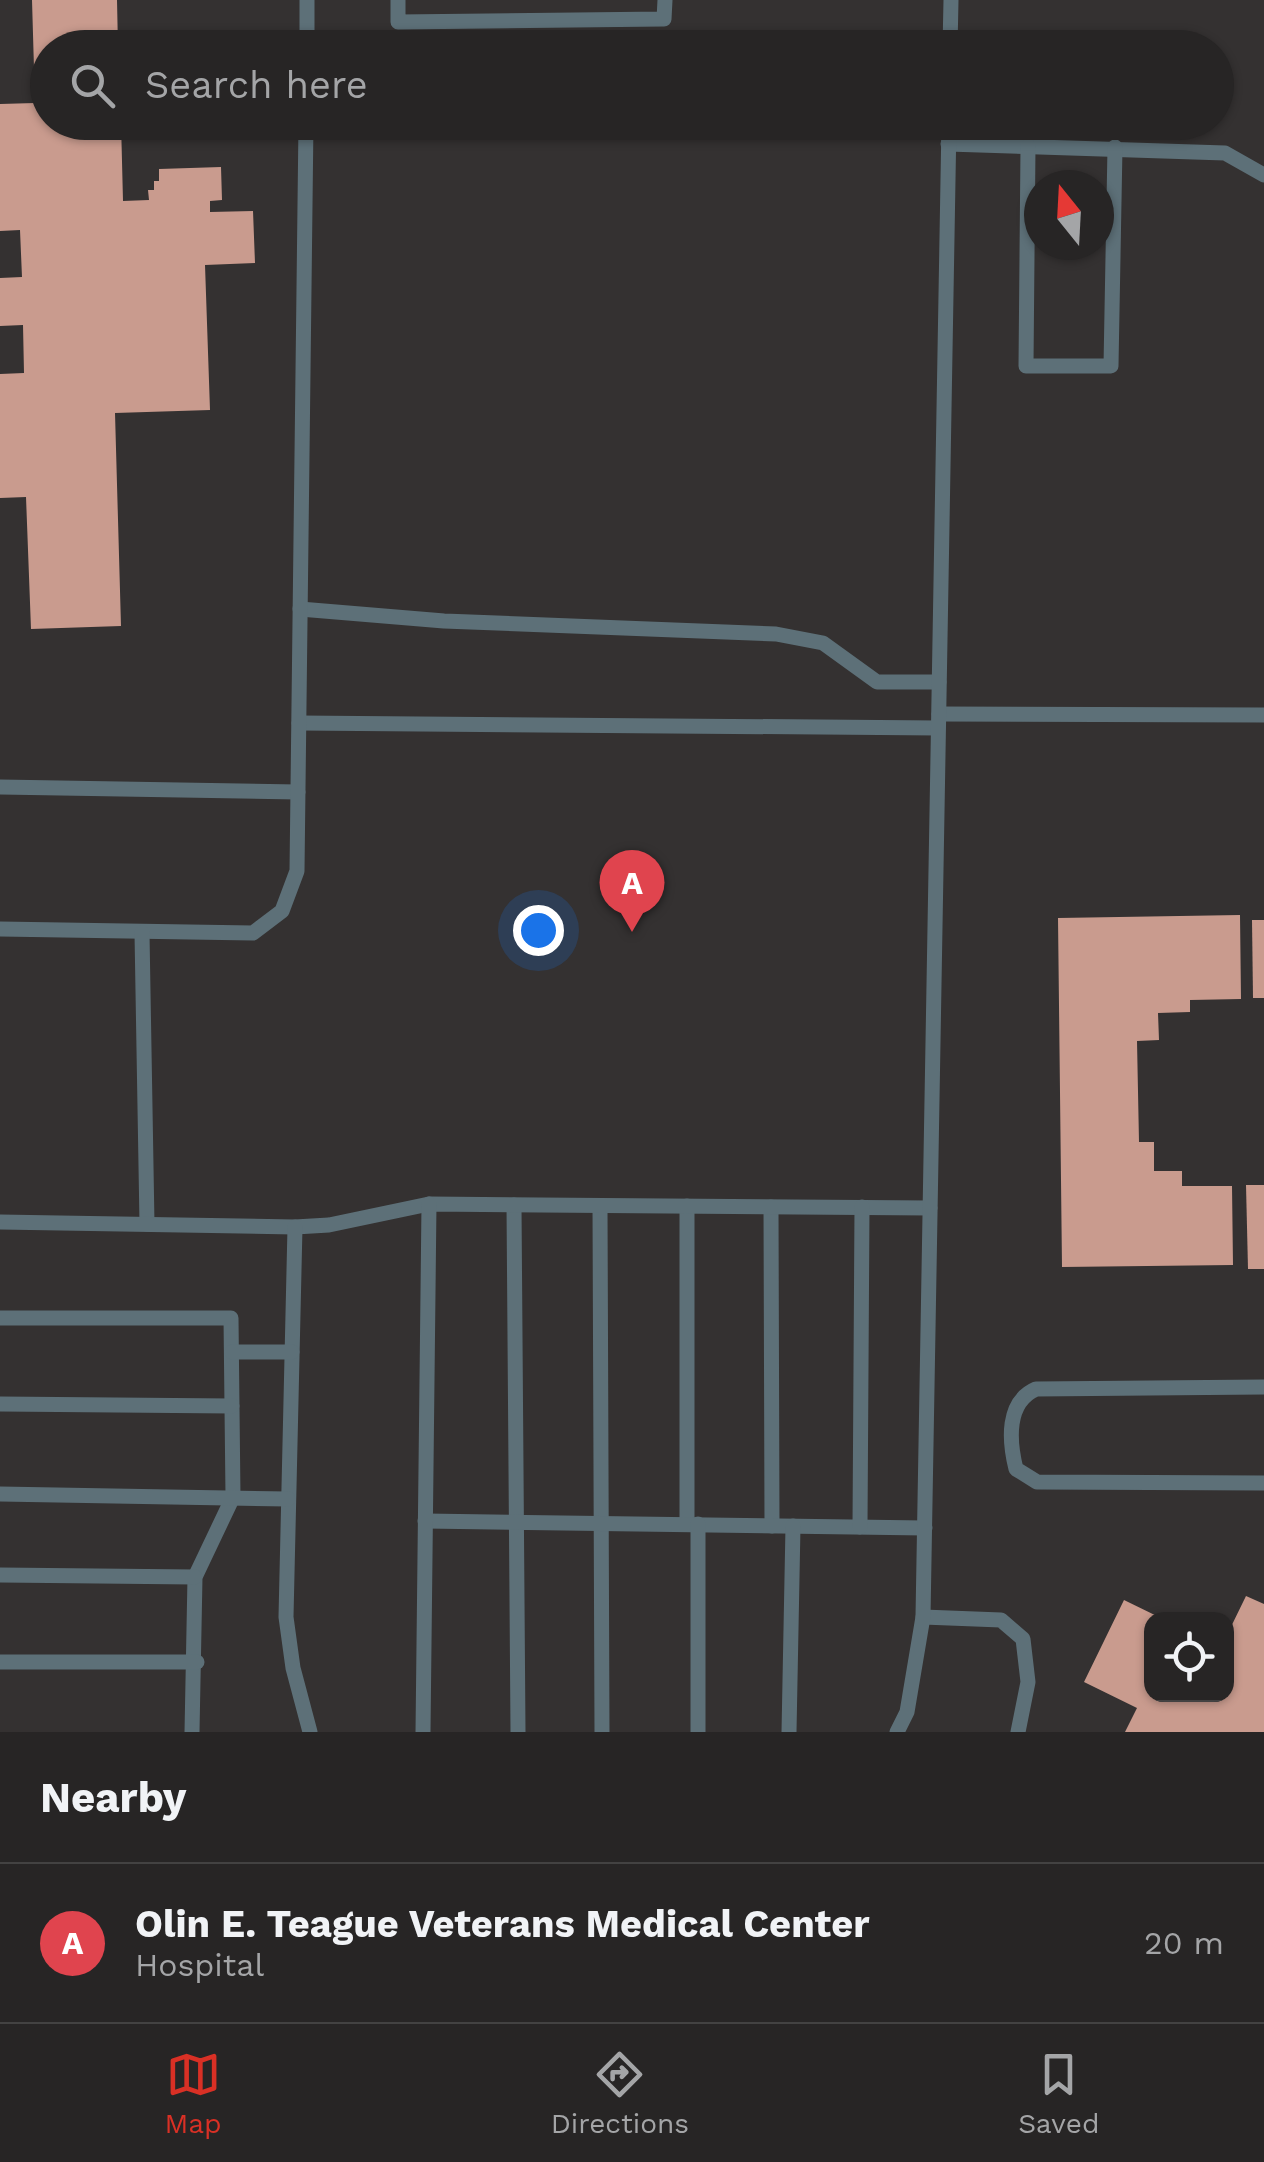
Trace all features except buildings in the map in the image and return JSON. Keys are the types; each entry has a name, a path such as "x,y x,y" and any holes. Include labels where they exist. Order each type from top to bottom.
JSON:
{"lane":[{"path":"306,30 307,0"},
{"path":"398,0 398,22 664,19 664,0"},
{"path":"950,30 951,0"},
{"path":"0,929 253,933 282,911 297,871 306,140"},
{"path":"897,1732 907,1712 923,1617 948,140"},
{"path":"948,144 1225,152 1264,176"},
{"path":"1028,146 1026,366 1111,366 1116,147"},
{"path":"300,609 444,622 776,634 823,643 877,682 939,682"},
{"path":"299,723 938,721 1264,715"},
{"path":"0,786 298,792"},
{"path":"142,933 147,1224"},
{"path":"0,1222 329,1226 429,1204 930,1208"},
{"path":"423,1732 429,1204"},
{"path":"514,1205 518,1732"},
{"path":"600,1206 602,1732"},
{"path":"687,1206 698,1732"},
{"path":"770,1206 772,1526"},
{"path":"860,1527 862,1207"},
{"path":"295,1227 286,1617 293,1668 310,1732"},
{"path":"0,1318 231,1318 234,1497 196,1577 192,1732"},
{"path":"232,1352 292,1352"},
{"path":"1264,1387 1036,1388 1024,1394 1015,1406 1011,1450 1016,1469 1038,1482 1264,1483"},
{"path":"0,1404 232,1406"},
{"path":"0,1494 288,1499"},
{"path":"425,1521 925,1528"},
{"path":"789,1732 793,1526"},
{"path":"0,1576 196,1577"},
{"path":"923,1617 1001,1620 1022,1639 1028,1682 1018,1732"},
{"path":"0,1662 196,1662"}],"place":[{"name":"Olin E. Teague Veterans Medical Center","path":"632,932"}]}
